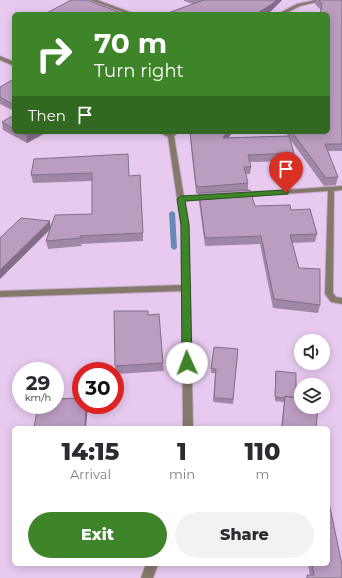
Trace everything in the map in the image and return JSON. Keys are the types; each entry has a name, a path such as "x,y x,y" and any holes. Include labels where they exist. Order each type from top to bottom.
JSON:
{"street":[{"path":"92,0 127,12"},
{"path":"284,12 300,5 323,0"},
{"path":"0,58 12,63"},
{"path":"172,134 185,225 188,426"},
{"path":"236,196 342,188"},
{"path":"331,190 329,294 334,300 342,301"},
{"path":"181,199 220,196"},
{"path":"0,294 185,288"},
{"path":"147,578 151,566"}],"building":[{"path":"71,0 87,0 119,12 49,12"},
{"path":"204,0 276,0 259,12 171,12"},
{"path":"319,0 342,0 342,144 325,144 338,177 326,178 293,134 330,134 330,12 320,12 322,4"},
{"path":"12,80 12,104 0,97 0,87"},
{"path":"12,116 12,128 2,122"},
{"path":"190,134 226,134 223,138 289,136 294,153 248,155 251,167 244,167 248,183 199,187 196,185"},
{"path":"128,154 129,176 140,175 143,233 80,236 81,238 46,241 55,215 92,214 92,173 31,175 34,159"},
{"path":"250,190 255,206 290,205 291,210 310,209 317,234 290,235 299,268 320,269 320,305 274,299 261,236 205,238 199,193"},
{"path":"21,218 50,221 0,270 0,238"},
{"path":"114,311 148,311 148,315 159,314 163,363 124,365 124,362 115,362"},
{"path":"214,347 238,349 233,399 214,398 216,369 211,369"},
{"path":"276,371 296,373 296,378 294,378 294,398 285,396 285,398 275,397"},
{"path":"285,396 294,398 294,414 317,414 316,426 282,426"},
{"path":"72,398 72,414 86,414 85,426 34,426 36,414 64,414 64,399"},
{"path":"330,508 342,565 342,578 307,578 307,575 314,575 312,566 330,566"}],"waterway":[{"path":"172,213 174,248"}],"route":[{"path":"187,363 185,225 181,199 286,193"}]}
